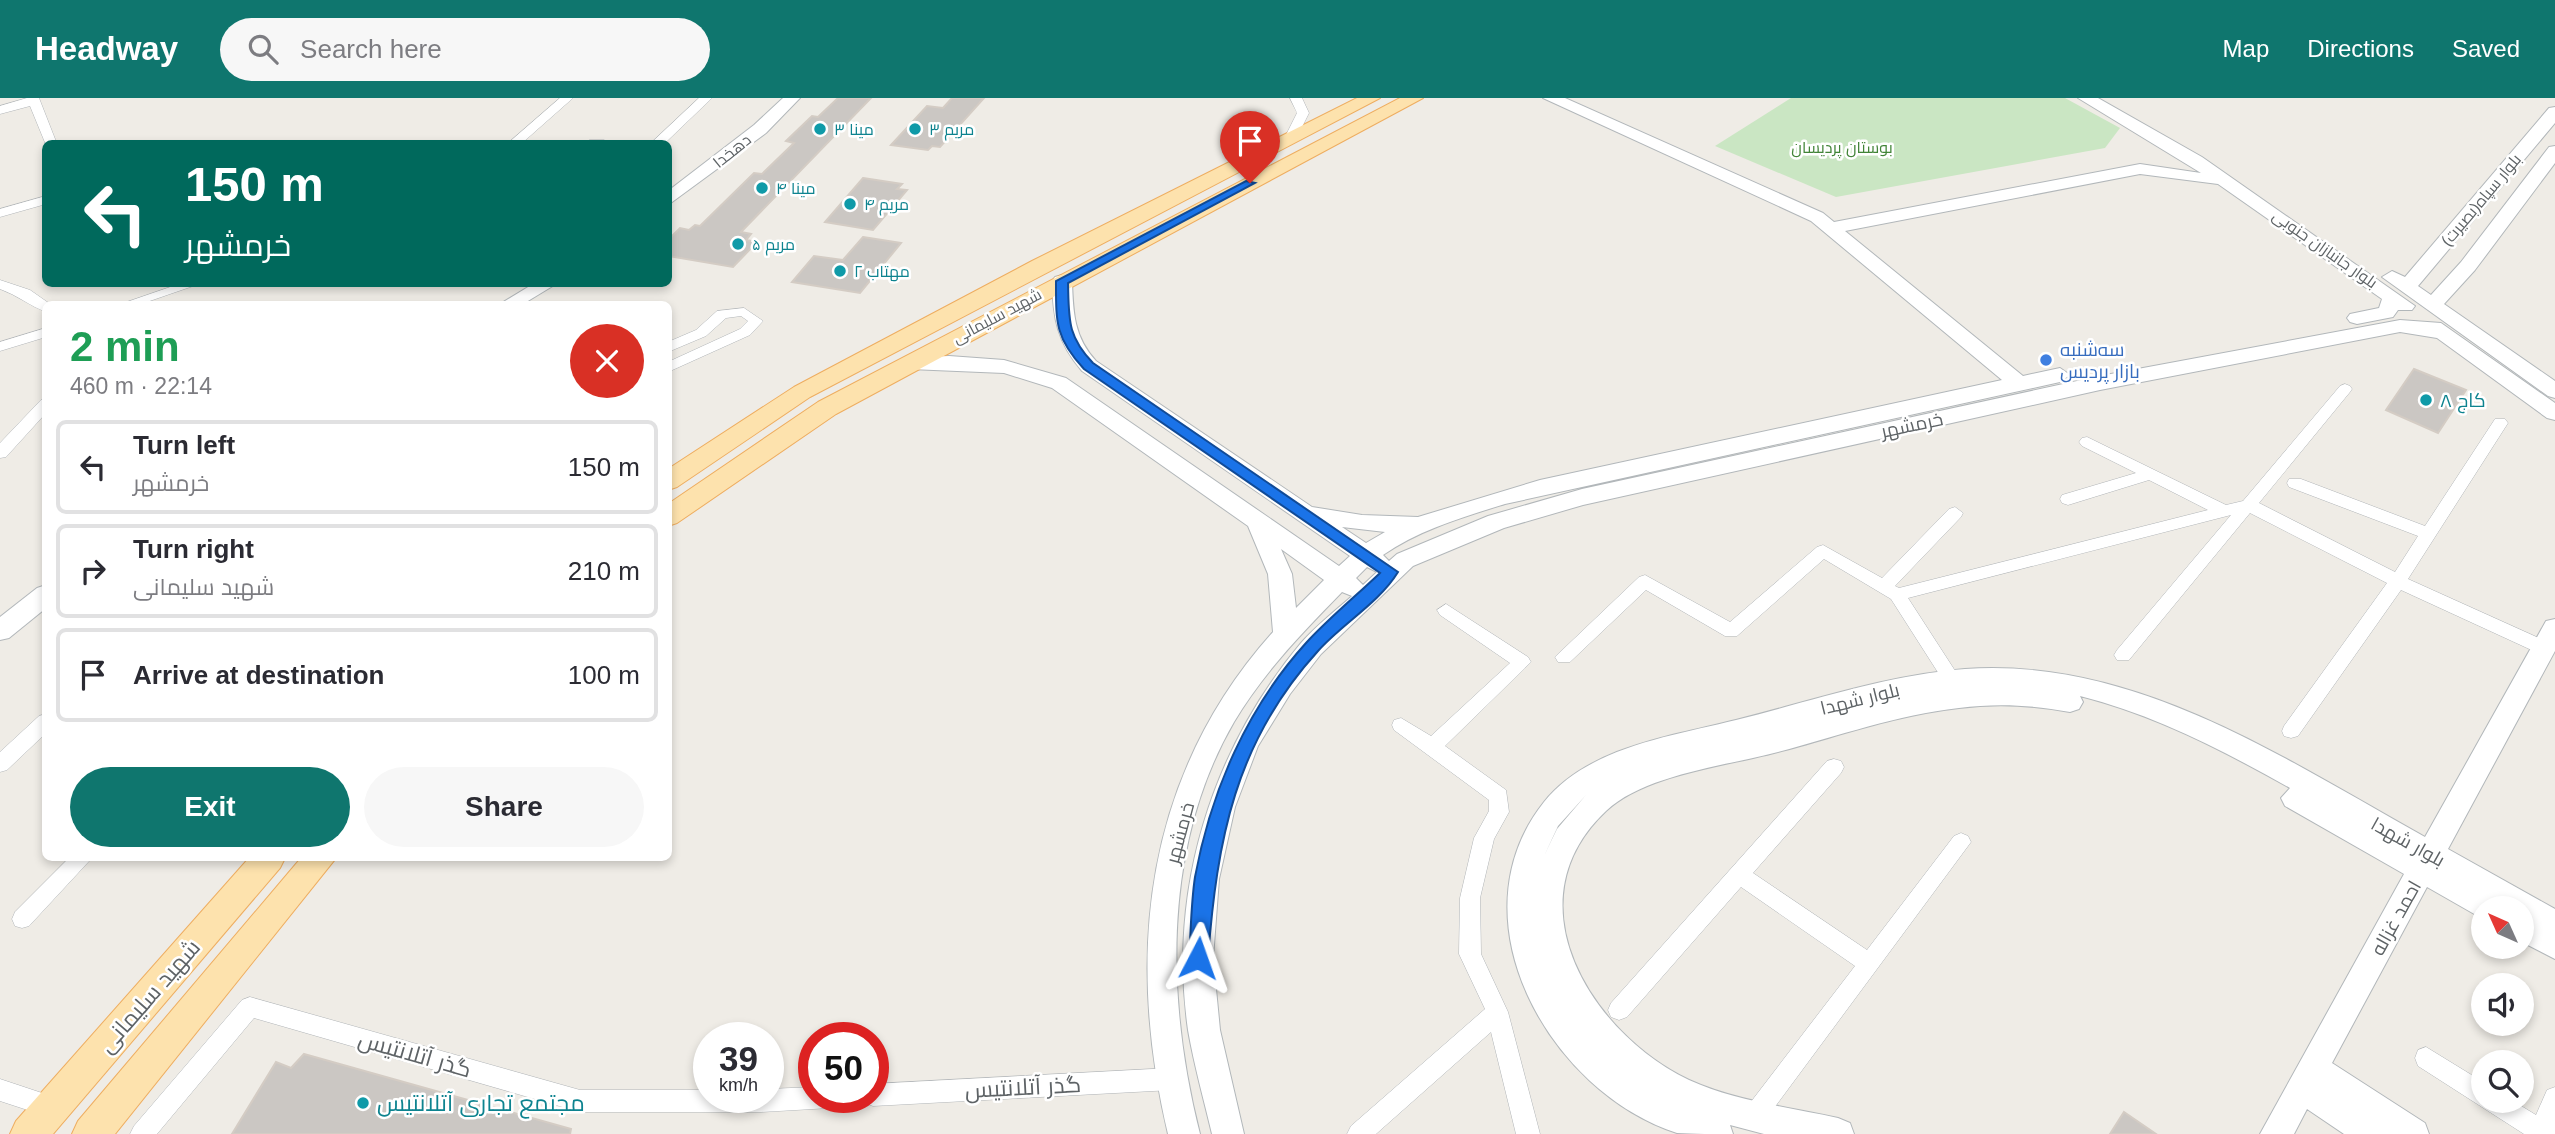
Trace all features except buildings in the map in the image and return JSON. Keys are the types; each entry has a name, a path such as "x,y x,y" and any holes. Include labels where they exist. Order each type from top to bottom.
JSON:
{"main road":[{"name":"دهخدا","path":"672,196 760,129 792,98"},
{"name":"شهید سلیمانی","path":"672,478 802,392 1371,98"},
{"name":"شهید سلیمانی","path":"672,514 827,408 1062,281 1414,98"},
{"path":"1551,98 1817,217 2019,383"},
{"name":"بلوار جانبازان جنوبی","path":"2086,98 2160,139 2232,185 2398,306 2446,335 2555,412"},
{"name":"بلوار جانبازان جنوبی","path":"2113,98 2216,156 2398,306 2433,305 2555,391"},
{"name":"بلوار سپاه(بصیرت)","path":"2398,306 2548,132 2555,112"},
{"path":"2140,169 2162,150 2160,139"},
{"name":"بلوار سپاه(بصیرت)","path":"2433,305 2468,266 2555,151"},
{"path":"1829,228 2140,169 2181,173 2232,185"},
{"path":"1062,281 1063,326 1071,348 1089,366 1391,572"},
{"path":"515,301 541,287"},
{"name":"خرمشهر","path":"1228,1134 1204,1030 1198,958 1205,878 1221,807 1246,743 1280,687 1312,647 1391,572 1414,556 1496,522 1582,497 2286,345 2398,306"},
{"name":"خرمشهر","path":"1184,1134 1165,1036 1160,959 1168,876 1187,800 1214,733 1252,675 1286,633 1341,579 1366,555 1395,536 1457,511 1568,482 2019,383 2398,306 2446,335"},
{"path":"910,363 999,363 1034,371 1059,383 1364,596"},
{"path":"1305,513 1362,523 1425,524"},
{"path":"1258,522 1280,574 1286,633"},
{"path":"0,631 42,597"},
{"name":"احمد غزاله","path":"2276,1134 2549,638"},
{"name":"بلوار شهدا","path":"1838,1134 1806,1130 1722,1108 1699,1122 1658,1080 1604,1038 1566,986 1548,932 1548,880 1565,835 1598,801 1710,748 1920,684 1979,677 2036,679 2096,689 2161,708 2224,738 2427,862 2473,896"},
{"name":"بلوار شهدا","path":"1710,748 1932,701 1988,694 2041,697 2097,706 2157,724 2555,924"},
{"name":"شهید سلیمانی","path":"41,1121 266,861"},
{"name":"شهید سلیمانی","path":"96,1128 318,861"},
{"path":"2534,934 2555,946"},
{"path":"2307,1078 2372,1134"},
{"path":"2307,1078 2413,1134"},
{"path":"41,1121 96,1128"}],"street":[{"path":"518,140 567,98"},
{"path":"660,140 706,98"},
{"path":"1290,139 1303,113 1296,98"},
{"path":"0,110 34,99 49,140"},
{"path":"0,213 42,201"},
{"path":"0,284 25,293 42,305"},
{"path":"138,301 182,287"},
{"path":"672,346 701,333 722,314 744,312 755,321 745,332 672,366"},
{"path":"0,347 42,333"},
{"path":"2123,655 2345,389"},
{"path":"0,453 42,407"},
{"path":"2291,731 2398,581 2500,423"},
{"path":"2087,442 2224,511"},
{"path":"2068,499 2151,474"},
{"path":"2295,483 2429,534"},
{"path":"1890,591 2248,505 2398,581 2549,638"},
{"path":"1890,591 1955,513"},
{"path":"1564,657 1645,581 1731,631 1823,551 1890,591 1952,680"},
{"path":"1432,747 1522,662 1446,610"},
{"path":"1401,725 1499,796 1499,812 1484,838 1470,898 1470,954 1497,1012 1528,1134"},
{"path":"0,764 42,726"},
{"path":"1619,1010 1834,767"},
{"path":"1755,1115 1961,842"},
{"path":"22,919 79,861"},
{"path":"1741,875 1869,964"},
{"name":"گذر آتلانتیس","path":"142,1134 250,1007 580,1101 681,1102 798,1098"},
{"path":"1359,1134 1497,1012"},
{"path":"2426,1058 2471,1087"},
{"name":"گذر آتلانتیس","path":"889,1094 1172,1079"},
{"path":"0,1090 41,1121"},
{"path":"2512,1113 2543,1133 2555,1098"}],"green space":[{"name":"بوستان پردیسان","path":"1791,98 2065,98 2120,128 2105,148 1836,197 1715,146"}],"place":[{"name":"مینا ۳","path":"820,129"},
{"name":"مریم ۳","path":"915,129"},
{"name":"مینا ۴","path":"762,188"},
{"name":"مریم ۴","path":"850,204"},
{"name":"مریم ۵","path":"738,244"},
{"name":"مهتاب ۲","path":"840,271"},
{"name":"سه‌شنبه بازار پردیس","path":"2046,360"},
{"name":"کاج ۸","path":"2426,400"},
{"name":"مجتمع تجاری آتلانتیس","path":"363,1103"}],"route":[{"path":"1198,958 1205,878 1221,807 1246,743 1280,687 1312,647 1391,572 1089,366 1071,348 1063,326 1062,281 1250,183"}]}
